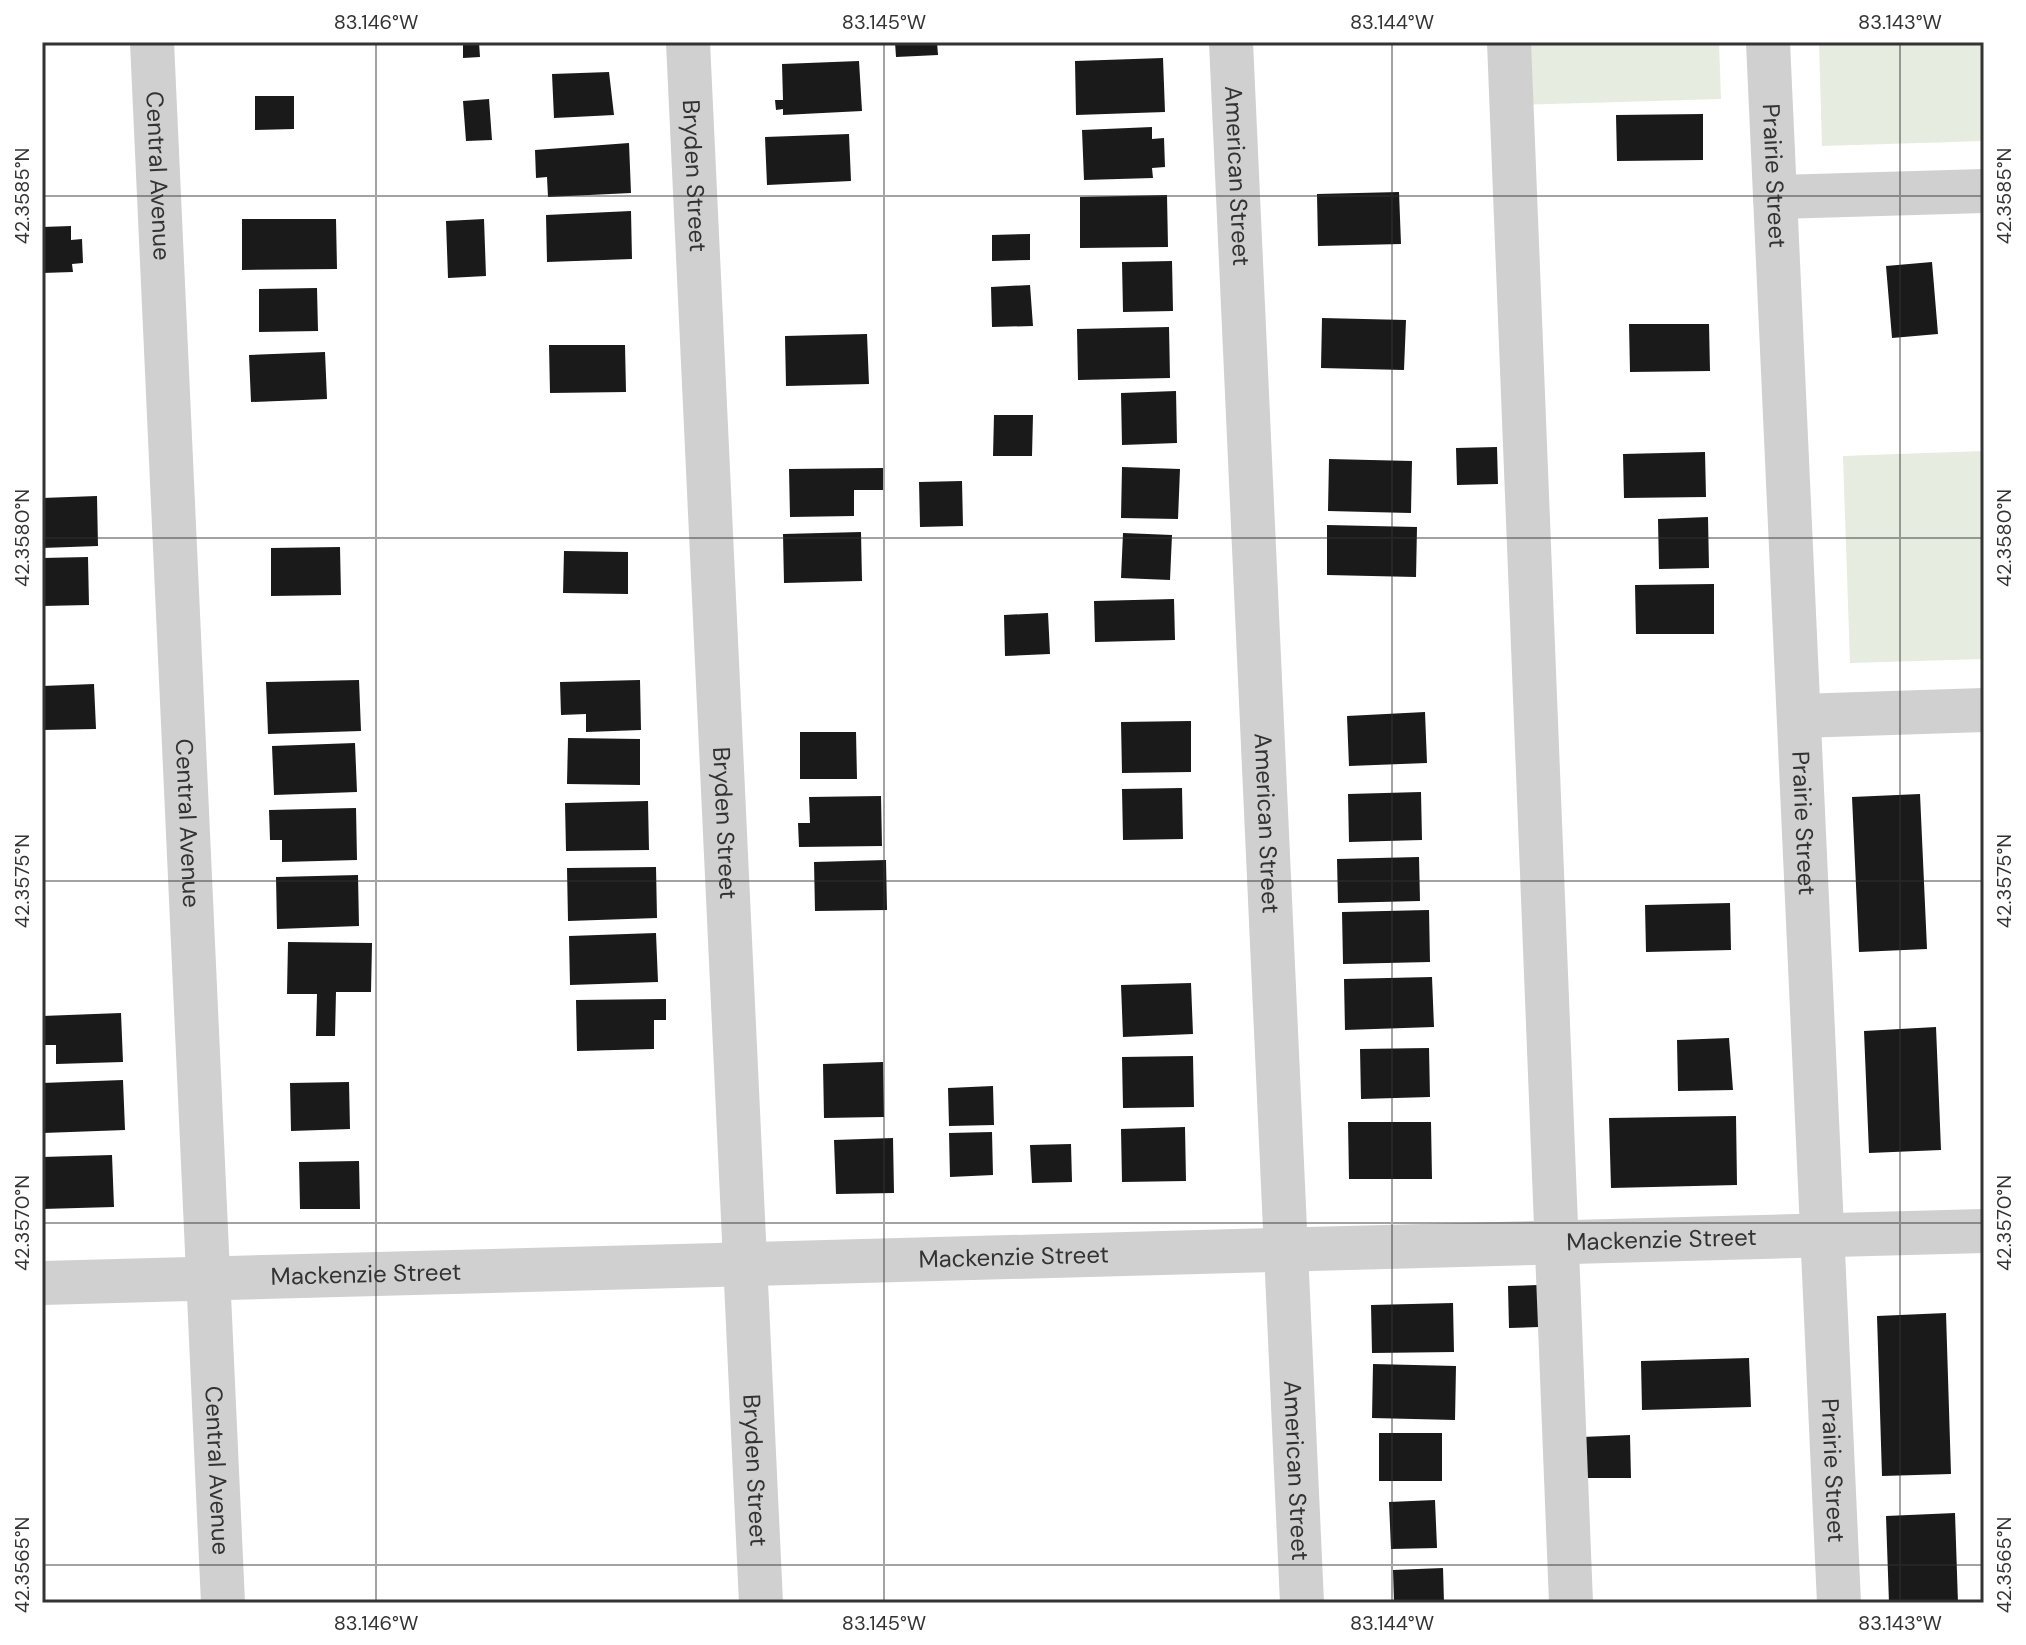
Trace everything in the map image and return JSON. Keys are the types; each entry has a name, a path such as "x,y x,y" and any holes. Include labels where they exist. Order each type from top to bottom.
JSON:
{"street":[{"name":"Central Avenue","path":"152,42 223,1603"},
{"name":"Bryden Street","path":"688,42 761,1603"},
{"name":"American Street","path":"1231,42 1302,1603"},
{"path":"1509,42 1554,1242 1571,1603"},
{"name":"Prairie Street","path":"1768,42 1839,1603"},
{"path":"1775,197 1984,191"},
{"path":"1799,716 1984,710"},
{"name":"Mackenzie Street","path":"42,1283 1984,1231"}],"shaded area":[{"path":"1517,42 1719,42 1721,99 1519,105"},
{"path":"1819,42 1984,42 1984,141 1822,146"},
{"path":"1984,451 1984,659 1850,663 1843,456"}],"building":[{"path":"463,42 479,42 480,57 463,58"},
{"path":"895,42 937,42 938,55 896,57"},
{"path":"1163,58 1165,112 1076,115 1075,61"},
{"path":"859,61 862,111 783,115 783,109 776,110 775,100 783,100 782,64"},
{"path":"609,72 614,115 554,118 552,74"},
{"path":"255,96 294,96 294,129 255,130"},
{"path":"489,99 492,140 466,141 463,101"},
{"path":"1703,114 1703,160 1617,161 1616,115"},
{"path":"1152,127 1152,139 1164,138 1165,167 1152,168 1153,178 1084,180 1082,130"},
{"path":"849,134 851,181 767,185 765,137"},
{"path":"629,143 631,193 548,197 547,177 536,178 535,150"},
{"path":"1399,192 1401,244 1318,246 1317,194"},
{"path":"1167,195 1168,247 1080,248 1080,197"},
{"path":"631,211 632,259 547,262 546,215"},
{"path":"242,219 336,219 337,269 242,270"},
{"path":"484,219 486,276 448,278 446,221"},
{"path":"71,226 71,240 82,239 83,263 72,264 73,272 42,273 42,227"},
{"path":"1030,234 1030,260 992,261 992,235"},
{"path":"1172,261 1173,311 1123,312 1122,262"},
{"path":"1932,262 1938,334 1892,338 1886,266"},
{"path":"1030,285 1033,326 992,327 991,287"},
{"path":"317,288 318,331 259,332 259,289"},
{"path":"1322,318 1406,320 1404,370 1321,368"},
{"path":"1629,324 1709,324 1710,371 1630,372"},
{"path":"1169,327 1170,378 1078,380 1077,329"},
{"path":"867,334 869,384 786,386 785,336"},
{"path":"549,345 625,345 626,392 550,393"},
{"path":"325,352 327,399 251,402 249,355"},
{"path":"1176,391 1177,443 1122,445 1121,393"},
{"path":"994,415 1033,415 1032,456 993,456"},
{"path":"1497,447 1498,484 1457,485 1456,448"},
{"path":"1705,452 1706,497 1624,498 1623,454"},
{"path":"1329,459 1412,461 1411,513 1328,511"},
{"path":"1122,467 1180,469 1178,519 1121,518"},
{"path":"883,468 883,490 854,490 854,516 790,517 789,469"},
{"path":"962,481 963,526 920,527 919,482"},
{"path":"97,496 98,546 42,548 42,498"},
{"path":"1708,517 1709,568 1659,569 1658,519"},
{"path":"1327,525 1417,527 1416,577 1327,575"},
{"path":"861,532 862,581 784,583 783,534"},
{"path":"1123,533 1172,535 1170,580 1121,578"},
{"path":"340,547 341,595 271,596 271,548"},
{"path":"564,551 628,552 628,594 563,593"},
{"path":"88,557 89,605 42,606 42,558"},
{"path":"1714,584 1714,634 1636,634 1635,585"},
{"path":"1174,599 1175,640 1095,642 1094,601"},
{"path":"1048,613 1050,654 1005,656 1004,615"},
{"path":"359,680 361,731 268,734 266,682"},
{"path":"640,680 641,730 586,732 586,714 561,715 560,682"},
{"path":"94,684 96,729 42,730 42,686"},
{"path":"1425,712 1427,763 1349,766 1347,716"},
{"path":"1191,721 1191,772 1122,773 1121,722"},
{"path":"800,732 856,732 857,779 800,779"},
{"path":"568,738 640,739 640,785 567,784"},
{"path":"355,743 357,792 274,795 272,746"},
{"path":"1182,788 1183,839 1123,840 1122,789"},
{"path":"1421,792 1422,840 1349,842 1348,794"},
{"path":"1920,794 1927,949 1859,952 1852,797"},
{"path":"881,796 882,846 799,847 798,823 810,823 809,797"},
{"path":"648,801 649,850 566,851 565,803"},
{"path":"356,808 357,860 282,862 282,840 270,840 269,810"},
{"path":"1419,857 1420,901 1338,903 1337,859"},
{"path":"886,860 887,910 815,911 814,862"},
{"path":"656,867 657,918 568,921 567,868"},
{"path":"358,875 359,926 277,929 276,877"},
{"path":"1730,903 1731,950 1646,952 1645,905"},
{"path":"1429,910 1430,962 1343,964 1342,912"},
{"path":"656,933 658,982 570,985 569,936"},
{"path":"288,942 372,943 371,992 336,992 335,1036 316,1036 317,994 287,994"},
{"path":"1432,977 1434,1027 1345,1030 1344,979"},
{"path":"1191,983 1193,1034 1123,1037 1121,985"},
{"path":"666,999 666,1020 654,1020 654,1049 577,1051 576,1000"},
{"path":"121,1013 123,1062 56,1064 56,1045 42,1045 42,1016"},
{"path":"1936,1027 1941,1150 1869,1153 1864,1031"},
{"path":"1729,1038 1733,1090 1678,1091 1677,1040"},
{"path":"1429,1048 1430,1097 1361,1099 1360,1049"},
{"path":"1193,1056 1194,1107 1123,1108 1122,1057"},
{"path":"883,1062 884,1117 824,1118 823,1064"},
{"path":"123,1080 125,1130 43,1133 42,1083"},
{"path":"349,1082 350,1129 291,1131 290,1083"},
{"path":"993,1086 994,1125 949,1126 948,1088"},
{"path":"1736,1116 1737,1185 1611,1188 1609,1118"},
{"path":"1348,1122 1431,1122 1432,1179 1349,1179"},
{"path":"1185,1127 1186,1181 1122,1182 1121,1129"},
{"path":"992,1132 993,1175 950,1177 949,1133"},
{"path":"893,1138 894,1193 836,1194 834,1140"},
{"path":"1071,1144 1072,1182 1032,1183 1030,1145"},
{"path":"112,1155 114,1207 42,1209 42,1157"},
{"path":"359,1161 360,1209 300,1209 299,1162"},
{"path":"1538,1285 1539,1327 1509,1328 1508,1286"},
{"path":"1453,1303 1454,1352 1372,1353 1371,1305"},
{"path":"1946,1313 1951,1474 1882,1476 1877,1316"},
{"path":"1749,1358 1751,1407 1642,1410 1641,1361"},
{"path":"1373,1364 1456,1366 1455,1420 1372,1418"},
{"path":"1379,1433 1442,1433 1442,1481 1379,1481"},
{"path":"1630,1435 1631,1478 1583,1478 1582,1437"},
{"path":"1435,1500 1437,1548 1391,1549 1389,1502"},
{"path":"1955,1513 1958,1603 1889,1603 1886,1516"},
{"path":"1443,1568 1444,1603 1394,1603 1393,1570"}]}
